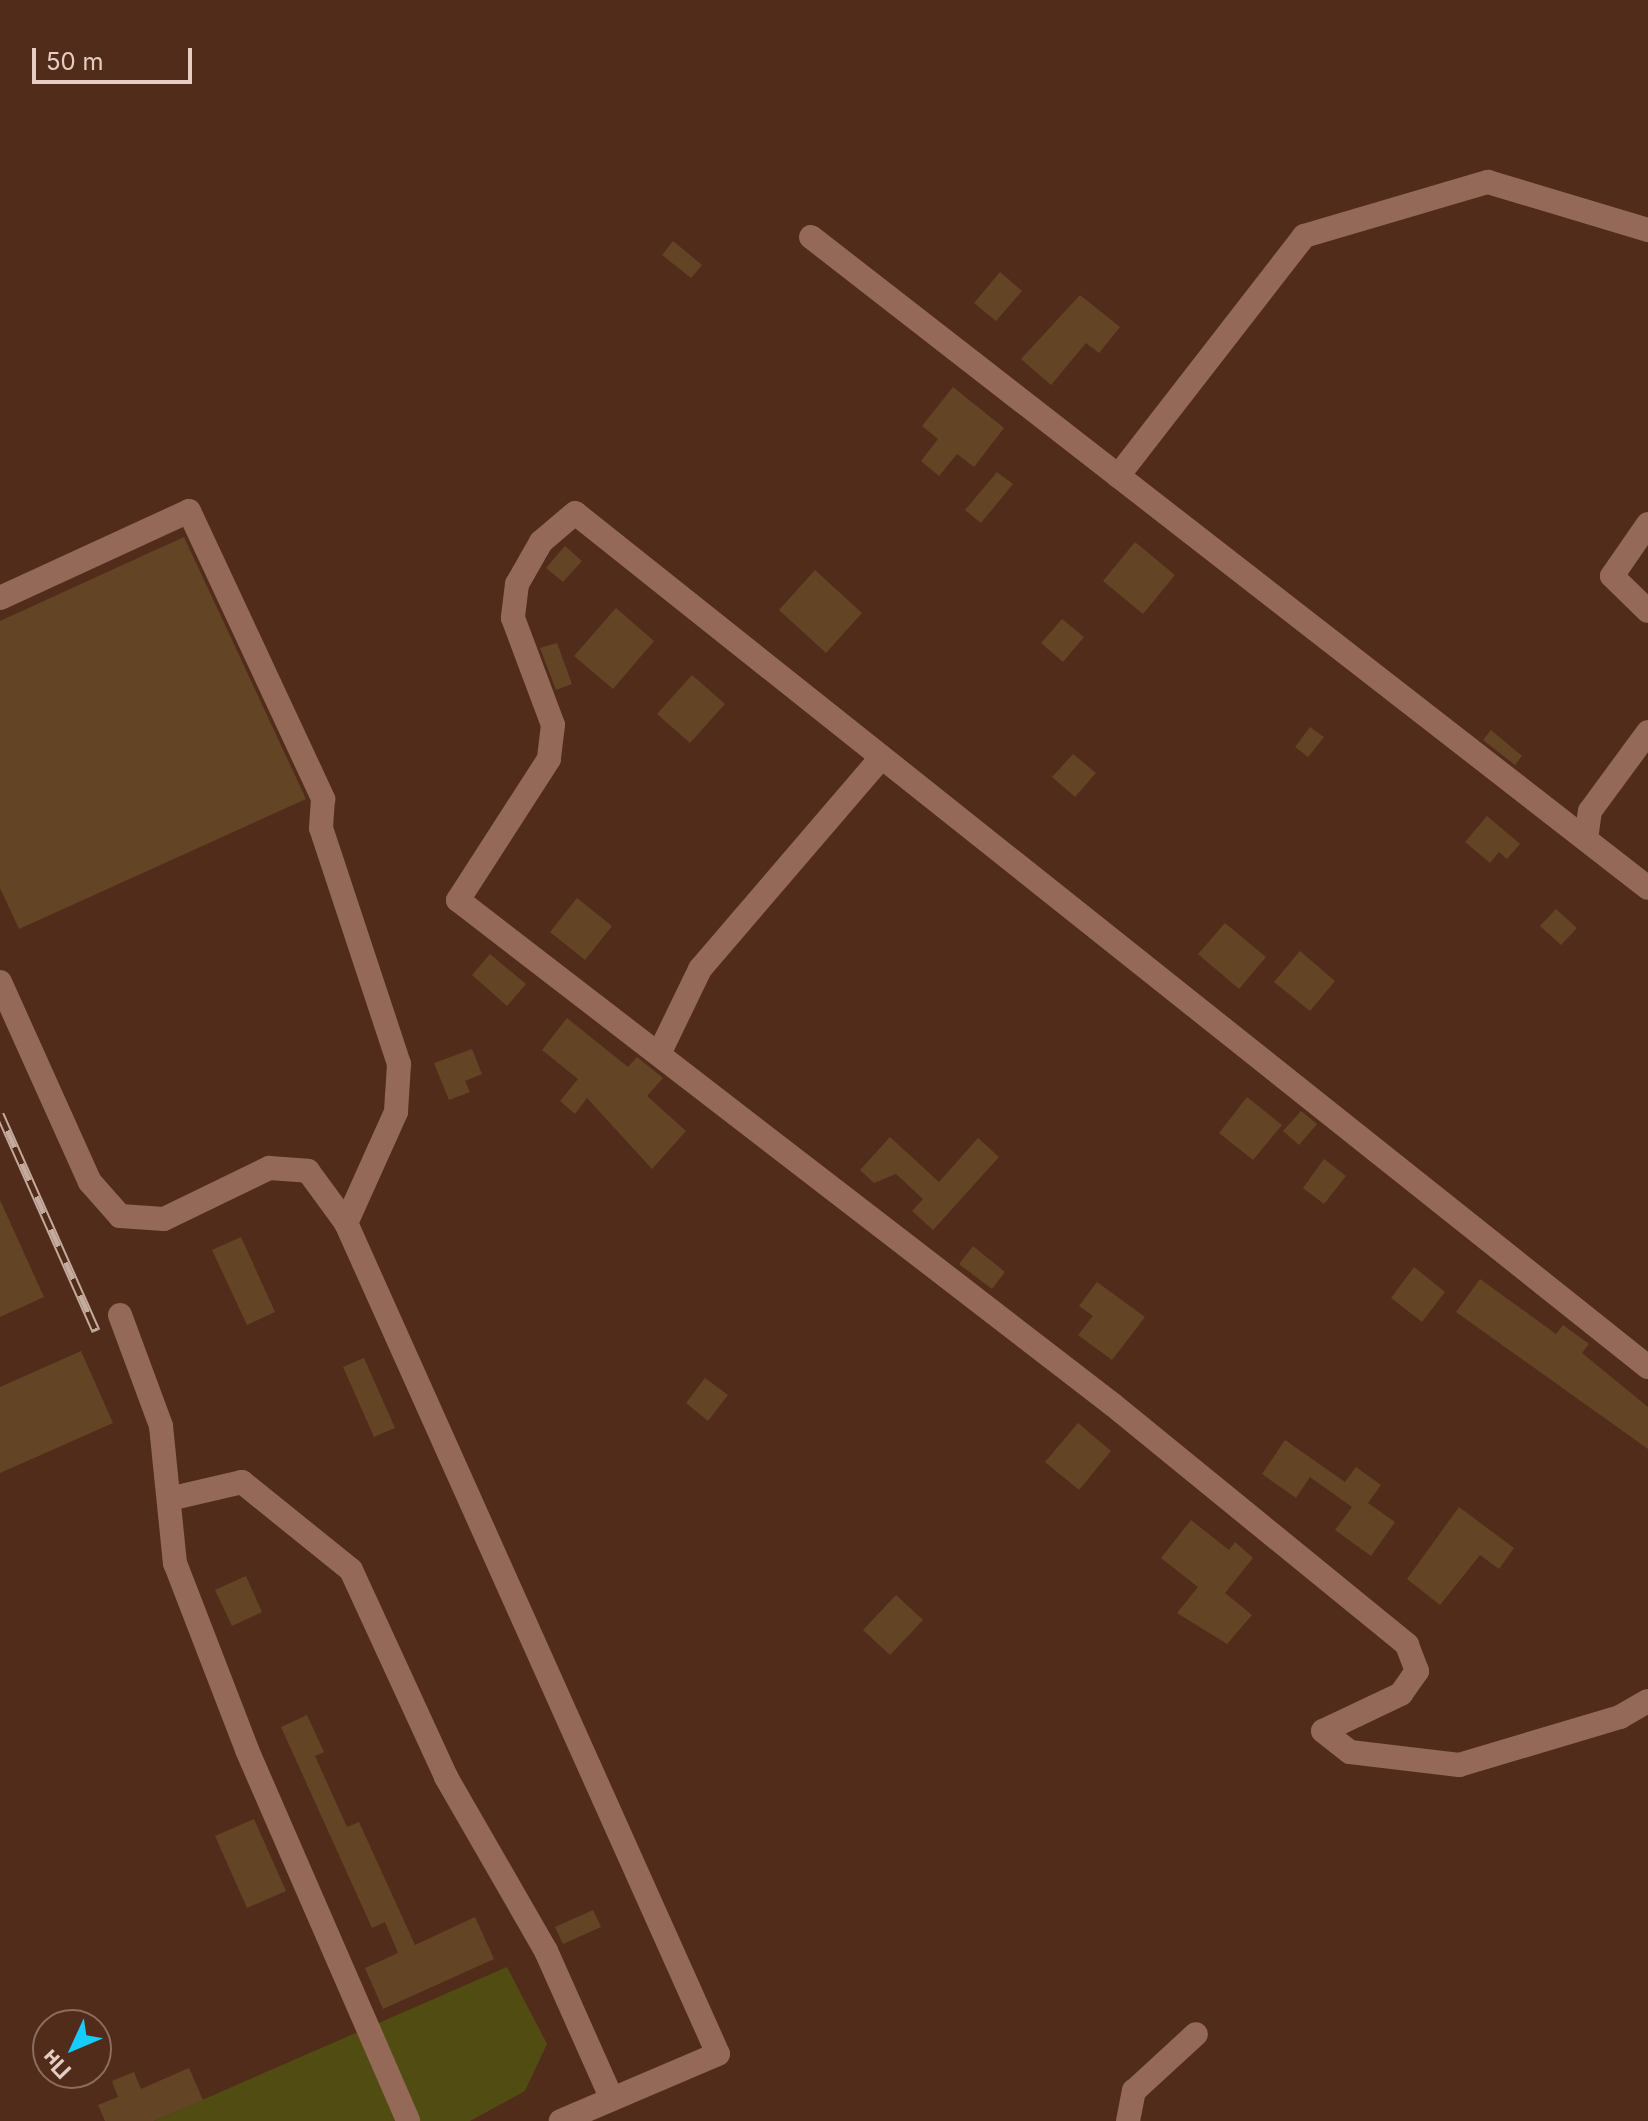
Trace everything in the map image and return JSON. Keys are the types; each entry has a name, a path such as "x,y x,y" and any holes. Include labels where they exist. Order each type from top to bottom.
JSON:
{"street":[{"path":"1118,476 1304,236 1488,182 1648,230"},
{"path":"811,237 1648,888"},
{"path":"0,598 189,511 323,799 321,828 399,1064 396,1112 346,1223"},
{"path":"1648,1367 575,513 541,542 517,584 513,618 553,725 549,759 458,900 659,1054 786,1160 1296,1549 1407,1645 1417,1671 1401,1694 1323,1731 1350,1752 1459,1765 1620,1717 1648,1701"},
{"path":"1648,524 1612,576 1648,611"},
{"path":"1586,839 1590,811 1648,732"},
{"path":"659,1054 700,969 882,757"},
{"path":"0,982 90,1182 120,1216 164,1219 269,1168 308,1171 346,1223 718,2054 561,2121"},
{"path":"120,1315 161,1426 175,1563 247,1750 408,2121"},
{"path":"169,1499 242,1482 351,1570 446,1777 546,1951 612,2099"},
{"path":"1128,2121 1134,2091 1196,2034"}],"shaded area":[{"path":"507,1967 547,2044 525,2091 470,2121 154,2121"}],"building":[{"path":"673,241 702,265 691,278 662,255"},
{"path":"1000,272 1022,291 996,321 974,303"},
{"path":"1080,295 1120,327 1099,353 1086,343 1051,385 1021,359"},
{"path":"953,387 1004,428 974,467 957,454 939,476 921,461 938,439 922,426"},
{"path":"997,472 1013,484 981,523 965,510"},
{"path":"184,537 306,799 19,929 0,888 0,621"},
{"path":"1135,542 1175,575 1143,614 1103,581"},
{"path":"565,546 582,561 563,582 546,568"},
{"path":"815,570 862,613 826,653 779,610"},
{"path":"616,608 654,641 613,689 574,656"},
{"path":"1062,619 1084,637 1063,662 1041,643"},
{"path":"557,643 572,684 556,690 540,648"},
{"path":"692,675 725,704 690,743 657,714"},
{"path":"1310,727 1324,737 1308,757 1295,747"},
{"path":"1491,730 1522,756 1515,765 1483,740"},
{"path":"1073,754 1096,773 1075,797 1052,777"},
{"path":"1487,816 1520,844 1507,859 1499,852 1490,863 1465,842"},
{"path":"577,898 612,926 585,960 550,932"},
{"path":"1556,909 1577,928 1561,945 1540,926"},
{"path":"1225,923 1266,957 1239,989 1198,954"},
{"path":"1300,951 1335,981 1310,1011 1274,982"},
{"path":"490,954 526,984 507,1006 472,975"},
{"path":"567,1018 628,1067 637,1057 663,1078 647,1096 686,1131 652,1169 587,1098 575,1114 560,1101 578,1079 542,1050"},
{"path":"472,1049 482,1074 465,1081 470,1092 449,1100 434,1063"},
{"path":"1247,1097 1282,1125 1253,1160 1219,1133"},
{"path":"1301,1111 1317,1124 1299,1145 1283,1131"},
{"path":"890,1137 939,1182 978,1138 999,1157 933,1230 912,1211 923,1199 896,1174 874,1183 860,1170"},
{"path":"1324,1159 1346,1176 1324,1204 1303,1188"},
{"path":"0,1200 44,1297 0,1317"},
{"path":"241,1237 275,1312 247,1325 212,1250"},
{"path":"973,1246 1005,1272 992,1289 959,1264"},
{"path":"1414,1267 1445,1292 1422,1322 1391,1298"},
{"path":"1480,1279 1556,1334 1563,1325 1589,1344 1582,1353 1648,1407 1648,1449 1456,1312"},
{"path":"1097,1282 1145,1317 1112,1360 1078,1335 1093,1316 1079,1306"},
{"path":"81,1351 113,1423 0,1473 0,1387"},
{"path":"364,1358 395,1428 374,1437 343,1367"},
{"path":"705,1378 728,1395 708,1421 686,1403"},
{"path":"1078,1423 1111,1451 1079,1490 1045,1462"},
{"path":"1285,1440 1345,1482 1356,1467 1381,1485 1368,1503 1395,1522 1371,1556 1335,1530 1352,1507 1310,1477 1296,1498 1262,1474"},
{"path":"1459,1507 1514,1548 1499,1569 1480,1555 1440,1605 1407,1579"},
{"path":"1191,1520 1229,1550 1235,1542 1253,1558 1225,1593 1252,1615 1227,1644 1177,1613 1198,1587 1161,1558"},
{"path":"246,1576 262,1612 232,1626 215,1590"},
{"path":"896,1595 923,1620 890,1655 863,1630"},
{"path":"307,1715 324,1752 315,1756 347,1827 359,1822 415,1945 475,1917 494,1959 383,2009 365,1968 398,1953 385,1922 372,1928 281,1727"},
{"path":"254,1819 286,1891 247,1908 215,1836"},
{"path":"593,1910 601,1927 563,1944 555,1927"},
{"path":"189,2068 203,2100 154,2121 105,2121 98,2105 118,2097 112,2081 134,2072 141,2089"}],"railway":[{"path":"0,1114 96,1331"}]}
